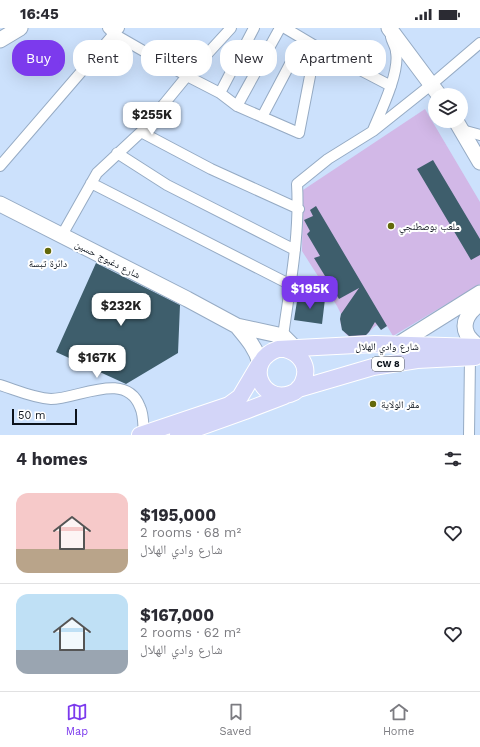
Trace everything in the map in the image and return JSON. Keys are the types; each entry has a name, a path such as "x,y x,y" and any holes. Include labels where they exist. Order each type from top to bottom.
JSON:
{"main road":[{"name":"شارع وادي الهلال","path":"282,351 375,344 477,352"},
{"path":"178,435 292,394 303,383 305,369 303,362 282,351"},
{"path":"282,351 258,371 259,379 269,392 284,396"},
{"path":"143,435 229,405 235,401 282,351"},
{"name":"شارع وادي الهلال","path":"298,389 373,366 477,352"}],"street":[{"path":"0,40 20,28"},
{"path":"212,49 231,28"},
{"path":"220,94 254,28"},
{"path":"237,106 280,28"},
{"path":"285,28 305,40"},
{"path":"373,131 391,86 396,67 397,52 388,28"},
{"path":"388,28 434,88"},
{"path":"0,166 114,30 141,47"},
{"path":"438,88 478,47"},
{"path":"262,117 285,73"},
{"path":"62,235 97,173 141,132 187,76 220,94 237,106 299,133 310,76"},
{"path":"372,76 391,86"},
{"path":"282,351 299,209 297,184 328,159 428,95"},
{"path":"461,128 480,162"},
{"path":"465,128 480,135"},
{"path":"141,132 211,169 299,209"},
{"path":"117,153 167,185 295,250"},
{"path":"91,183 291,285"},
{"name":"شارع دغبوج حسين","path":"0,204 187,299 236,326"},
{"path":"397,345 480,293"},
{"path":"469,435 477,352 467,335 466,320 473,309 480,304"},
{"path":"236,326 250,342 257,353 282,351"},
{"path":"236,326 282,351"},
{"path":"0,385 38,398 52,399 106,388 120,388 130,394 141,408 143,435"}],"shaded area":[{"name":"ملعب بوصطنجي","path":"425,109 428,114 428,128 436,128 480,202 480,284 393,336 387,326 381,330 377,325 365,336 354,339 350,337 343,330 340,319 341,314 337,306 302,251 303,190"}],"building":[{"path":"433,160 480,239 480,255 471,260 417,169"},
{"path":"316,206 387,326 381,330 375,322 366,335 349,336 342,330 340,319 341,314 359,288 339,299 314,258 320,256 307,234 310,231 304,220 313,216 310,210"},
{"path":"96,263 180,305 178,353 126,384 56,352"},
{"path":"298,295 325,299 322,324 294,320"}],"place":[{"name":"ملعب بوصطنجي","path":"391,226"},
{"name":"دائرة تبسة","path":"48,251"},
{"name":"مقر الولاية","path":"373,404"}]}
